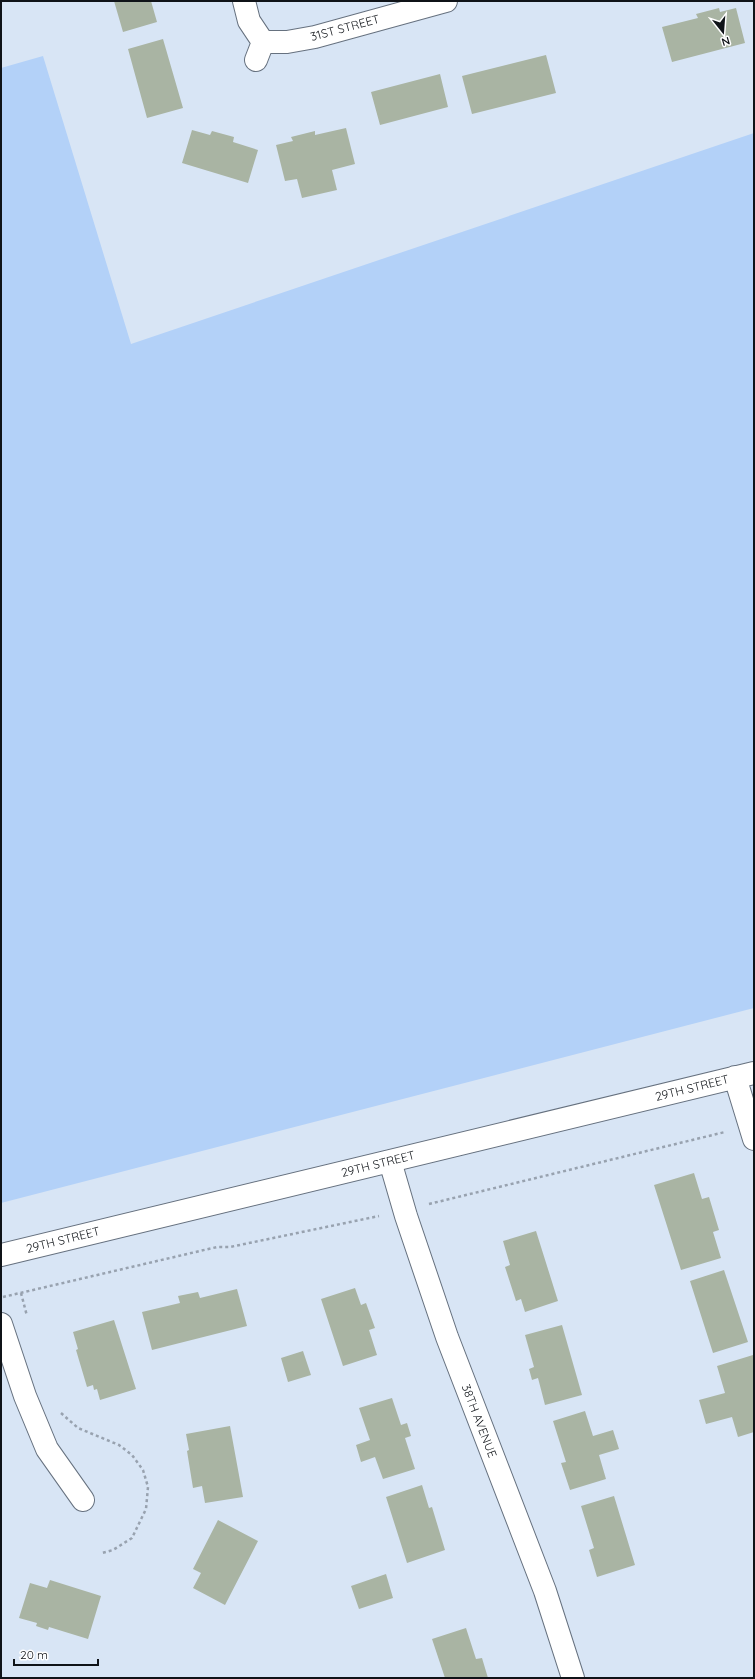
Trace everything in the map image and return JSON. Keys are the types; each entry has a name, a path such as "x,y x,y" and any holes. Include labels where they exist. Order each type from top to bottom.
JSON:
{"street":[{"name":"31ST STREET","path":"244,1 249,21 260,51 287,42 314,37 446,1"},
{"path":"744,1075 754,1139"},
{"name":"29TH STREET","path":"1,1255 744,1075"},
{"name":"38TH AVENUE","path":"390,1161 406,1216 447,1338 545,1592 573,1678"},
{"path":"1,1324 25,1396 47,1449 83,1500"}],"path":[{"path":"21,1293 29,1323"},
{"path":"58,1407 61,1413 78,1428 119,1445 132,1455 143,1470 148,1487 146,1509 132,1538 113,1550 102,1553"}],"shaded area":[{"path":"43,56 131,344 754,133 754,1008 1,1203 1,68"}],"building":[{"path":"114,1 151,1 157,22 123,32"},
{"path":"719,8 720,12 736,8 745,43 672,62 662,27 698,18 696,14"},
{"path":"163,39 183,108 147,118 128,49"},
{"path":"546,55 556,93 472,114 462,76"},
{"path":"440,74 448,107 380,125 371,92"},
{"path":"346,128 355,164 332,170 337,190 302,198 297,179 285,181 276,145 293,141 291,137 315,131 315,135"},
{"path":"192,130 210,135 212,131 234,137 233,142 258,150 248,183 182,163"},
{"path":"694,1173 702,1199 709,1197 719,1230 713,1232 721,1258 681,1270 654,1185"},
{"path":"536,1231 558,1301 525,1312 521,1299 516,1301 505,1267 510,1265 503,1241"},
{"path":"724,1270 748,1342 713,1353 690,1281"},
{"path":"355,1288 361,1305 366,1303 375,1328 369,1330 377,1355 343,1366 321,1299"},
{"path":"237,1289 247,1326 152,1350 142,1312 180,1303 178,1296 198,1292 200,1298"},
{"path":"114,1320 136,1389 100,1400 97,1389 94,1390 93,1385 87,1387 76,1350 78,1349 73,1332"},
{"path":"562,1325 582,1395 545,1405 538,1378 532,1380 529,1369 534,1367 525,1335"},
{"path":"303,1351 311,1375 288,1382 281,1358"},
{"path":"753,1355 754,1432 738,1437 732,1417 706,1424 699,1400 725,1393 717,1366"},
{"path":"392,1398 401,1425 407,1423 411,1436 405,1438 415,1469 383,1479 375,1457 361,1462 356,1445 370,1440 359,1408"},
{"path":"585,1411 593,1436 613,1430 619,1449 599,1455 606,1479 570,1490 561,1463 566,1462 553,1421"},
{"path":"230,1426 243,1497 205,1503 202,1486 193,1488 186,1434"},
{"path":"422,1485 429,1508 432,1507 445,1550 407,1563 386,1497"},
{"path":"614,1496 635,1565 597,1577 589,1550 594,1548 581,1506"},
{"path":"218,1520 258,1541 225,1605 193,1588 201,1573 193,1569"},
{"path":"386,1574 393,1598 359,1609 351,1586"},
{"path":"50,1580 101,1596 88,1639 49,1627 48,1630 36,1626 37,1623 19,1618 30,1583 47,1588"},
{"path":"466,1628 476,1659 482,1658 488,1678 445,1678 432,1639"}]}
